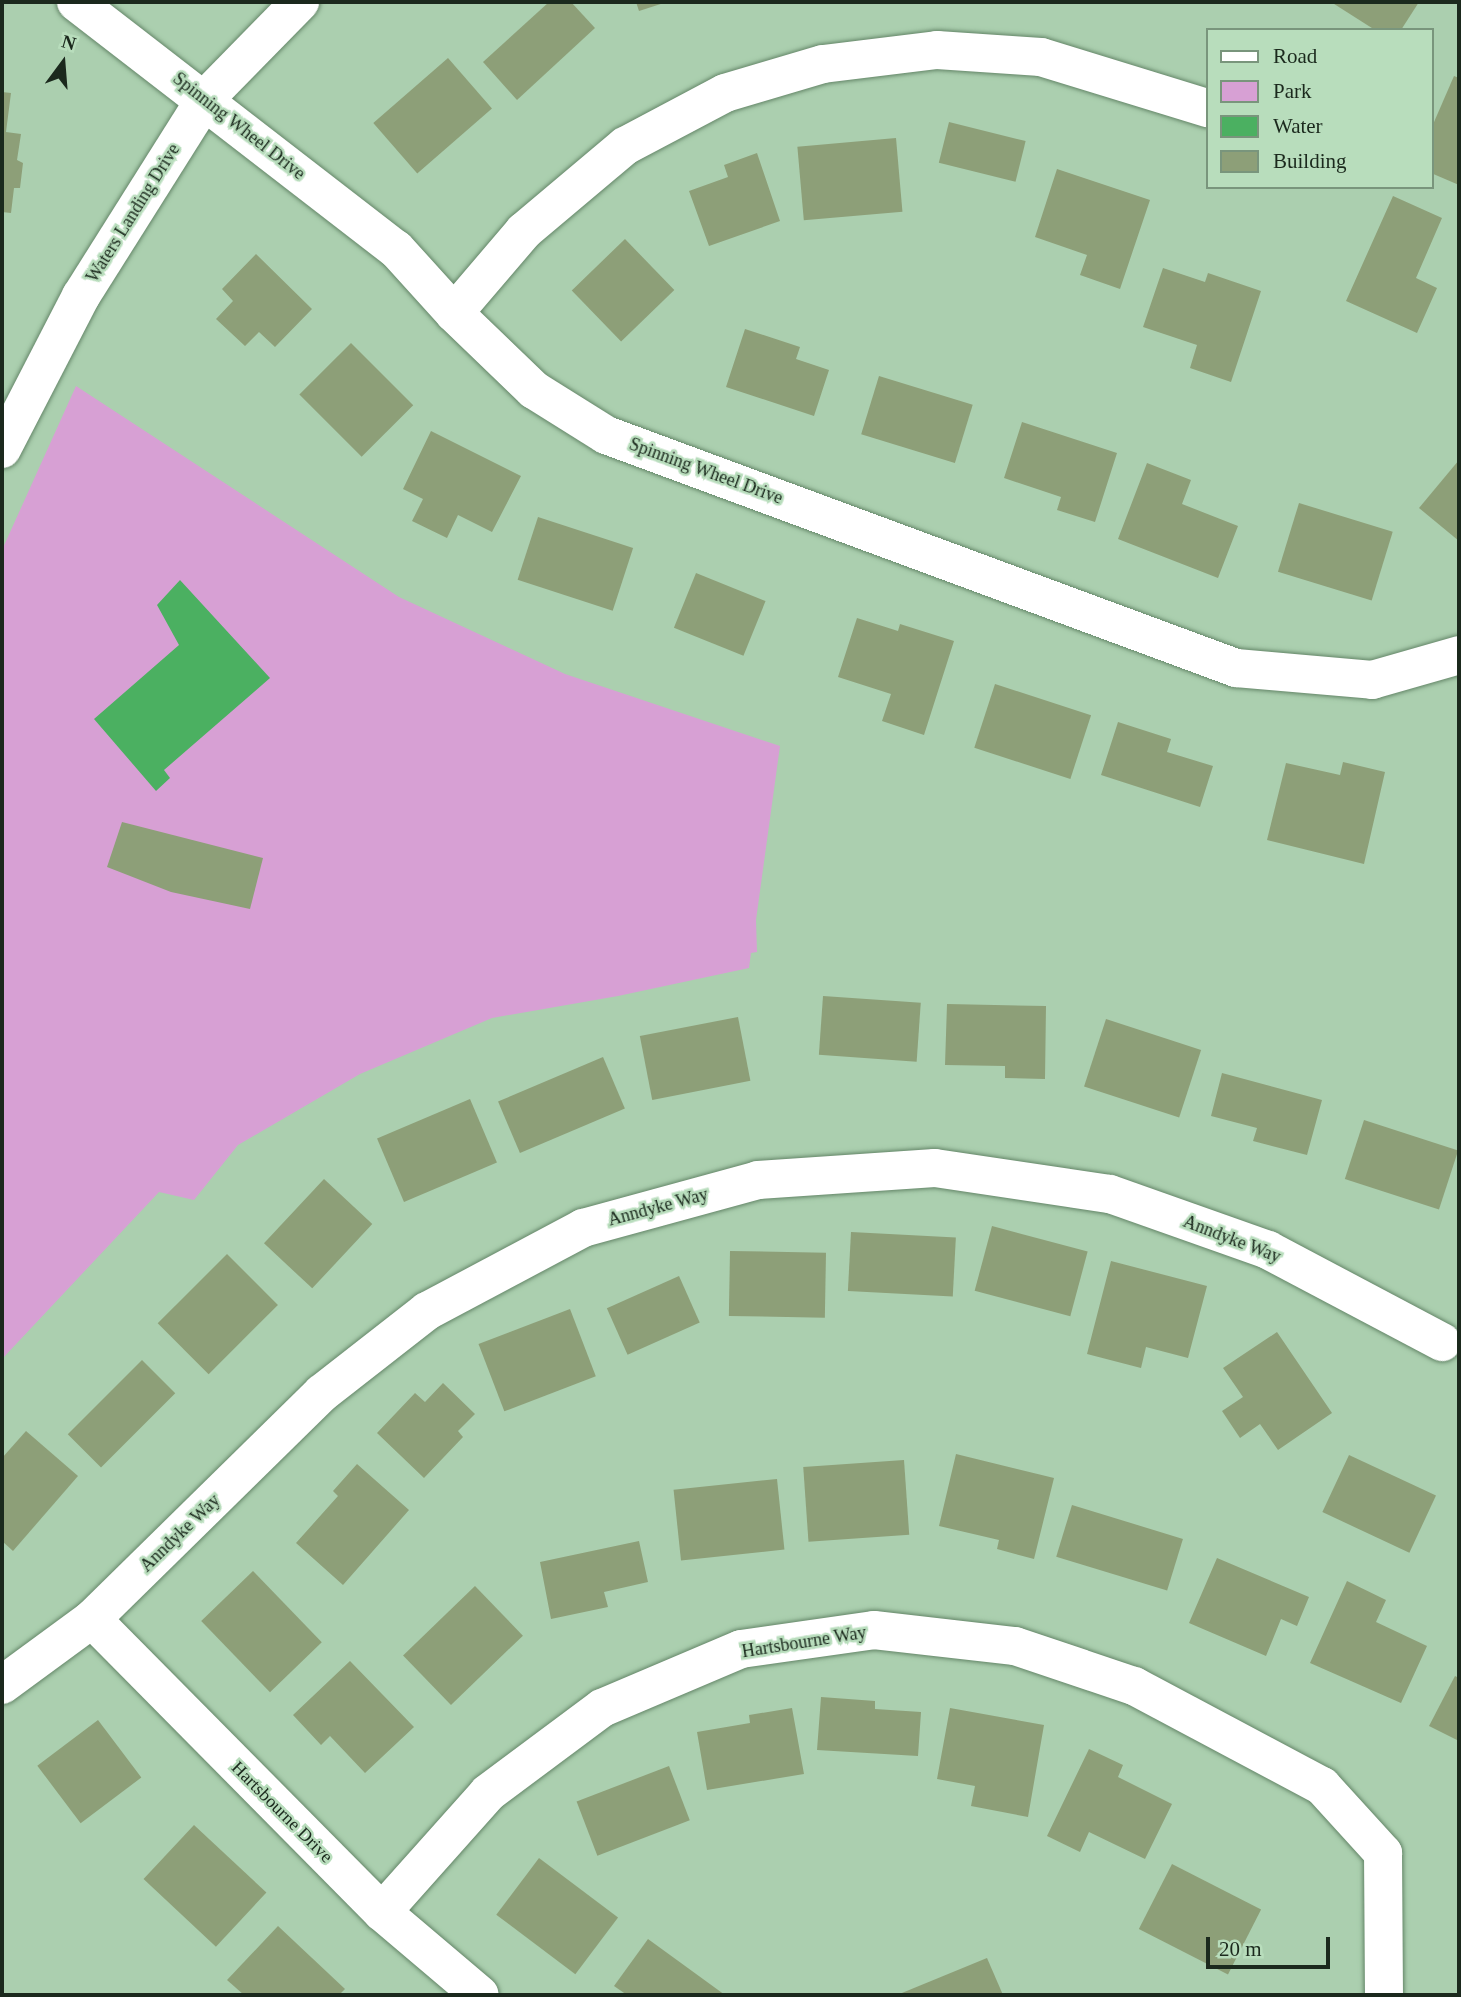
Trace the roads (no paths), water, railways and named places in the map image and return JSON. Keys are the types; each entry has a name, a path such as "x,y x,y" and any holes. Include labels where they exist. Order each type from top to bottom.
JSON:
{"street":[{"name":"Spinning Wheel Drive","path":"76,2 396,249 454,313 534,390 606,435 1236,667 1372,680 1459,655"},
{"name":"Waters Landing Drive","path":"2,449 81,296 205,99 300,2"},
{"path":"454,313 524,231 625,146 725,93 823,64 937,50 1041,57 1206,108"},
{"name":"Anndyke Way","path":"2,1685 92,1619 322,1393 427,1311 583,1228 758,1180 935,1168 1110,1194 1268,1250 1442,1342"},
{"name":"Hartsbourne Drive","path":"92,1619 382,1912 480,1995"},
{"name":"Hartsbourne Way","path":"382,1912 488,1793 602,1708 741,1649 874,1630 1014,1646 1134,1686 1322,1786 1383,1853 1384,1995"}],"water":[{"path":"180,580 270,678 164,770 170,778 156,791 94,719 179,645 157,605"}]}
